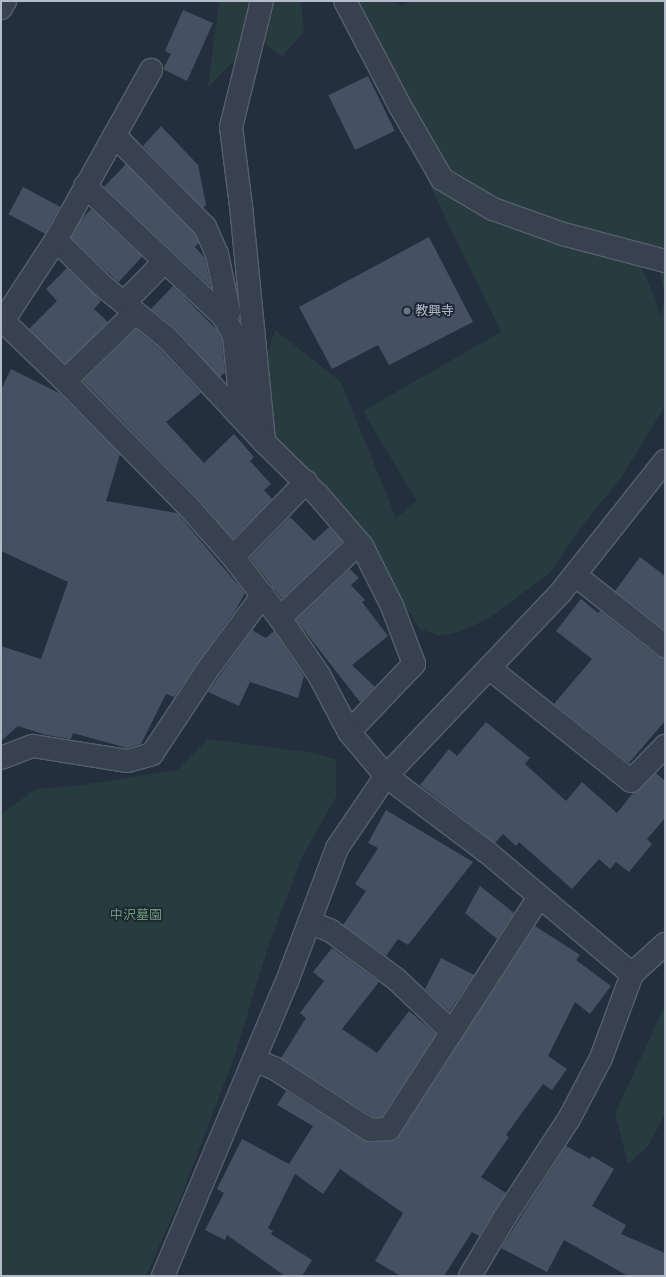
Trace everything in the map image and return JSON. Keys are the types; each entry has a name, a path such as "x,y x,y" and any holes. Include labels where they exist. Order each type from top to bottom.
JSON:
{"street":[{"path":"1,8 5,1"},
{"path":"262,1 231,127 242,206 264,442"},
{"path":"344,1 400,106 442,179 493,209 563,234 665,261"},
{"path":"151,70 56,240 2,320 65,381 186,505 233,557 280,618 319,675 349,732 386,776 486,852 632,974"},
{"path":"114,135 205,226 217,254 222,276 229,312 223,316"},
{"path":"86,186 125,222 164,262 223,316 234,335 242,418"},
{"path":"56,240 129,308 168,339 264,442 306,482 359,543 392,606 414,664 349,732"},
{"path":"65,381 129,308 164,262"},
{"path":"163,1276 254,1060 309,922 336,848 386,776 575,575 665,461"},
{"path":"233,557 306,482"},
{"path":"280,618 359,543"},
{"path":"575,575 665,646"},
{"path":"1,758 33,746 128,761 152,754 206,672 263,595"},
{"path":"489,668 631,781 665,746"},
{"path":"254,1060 274,1068 370,1130 389,1129 539,897"},
{"path":"309,922 331,931 396,979 452,1032"},
{"path":"470,1276 505,1217 569,1119 602,1058 632,974 665,944"}],"green space":[{"path":"219,1 301,1 304,32 282,56 247,32 234,61 208,87"},
{"path":"354,1 394,1 401,6 409,1 665,1 665,296 654,246 632,240 631,244 656,300 659,315 665,302 665,406 623,475 575,535 552,571 488,619 458,632 440,636 420,629 396,594 249,411 275,330 341,382 396,518 417,501 363,411 501,332 407,138"},
{"name":"中沢墓園","path":"208,739 308,752 336,759 336,797 302,857 268,947 235,1055 181,1197 146,1276 1,1276 1,814 36,789 81,785 177,770"},
{"path":"665,1006 665,1114 649,1145 628,1164 615,1113"}],"building":[{"path":"183,10 213,23 187,81 163,69 171,54 165,51"},
{"path":"368,76 395,131 355,150 328,95"},
{"path":"161,126 198,165 206,205 203,208 143,146"},
{"path":"126,164 195,234 199,243 195,247 205,258 211,287 104,187"},
{"path":"23,187 60,207 46,234 8,214"},
{"path":"91,209 142,257 118,282 67,235"},
{"path":"429,237 473,322 389,365 378,345 332,369 299,307"},
{"path":"67,268 101,301 94,309 108,322 65,364 29,329 57,301 46,289"},
{"path":"173,286 217,330 222,339 225,372 220,377 177,330 151,309"},
{"path":"136,329 159,348 201,393 166,422 204,463 234,434 254,457 250,461 271,484 264,490 272,499 233,539 196,496 83,381"},
{"path":"11,369 59,393 120,454 106,501 177,513 245,593 235,611 174,697 166,694 141,744 127,748 73,733 71,739 46,735 18,726 1,741 1,646 41,659 68,582 1,551 1,390"},
{"path":"290,517 314,541 329,527 342,542 282,599 250,558"},
{"path":"640,557 665,576 665,630 615,591"},
{"path":"350,569 359,578 351,585 365,600 362,602 388,636 352,665 375,687 360,702 296,620"},
{"path":"581,599 598,613 600,611 657,656 665,658 665,721 629,763 554,704 592,659 556,631"},
{"path":"252,630 266,638 274,631 304,676 298,698 250,682 239,706 208,692"},
{"path":"486,722 530,758 525,764 566,801 582,782 617,813 633,793 656,773 665,781 665,818 647,839 652,844 629,872 616,862 610,869 599,859 572,889 519,842 516,846 503,834 495,843 420,785 449,749 457,756"},
{"path":"386,810 473,862 408,945 398,939 386,956 343,925 366,891 355,884 378,848 368,843"},
{"path":"480,886 514,913 497,939 465,913"},
{"path":"535,926 580,955 576,960 611,986 590,1014 575,1002 548,1056 567,1069 552,1090 543,1084 506,1135 509,1137 481,1177 506,1193 479,1236 472,1232 444,1276 401,1276 375,1261 403,1213 340,1169 323,1194 295,1174 268,1228 273,1231 271,1234 312,1260 302,1276 285,1276 227,1235 225,1240 205,1230 224,1193 217,1189 242,1139 289,1164 313,1126 277,1105 286,1091 363,1140 371,1142 396,1140"},
{"path":"332,948 379,982 342,1029 377,1053 409,1011 436,1034 382,1117 373,1117 281,1058 306,1018 300,1013 324,981 313,972"},
{"path":"441,958 474,975 449,1012 425,989"},
{"path":"566,1146 590,1159 592,1156 614,1169 592,1206 626,1225 621,1234 665,1253 665,1276 628,1276 564,1240 547,1272 501,1248"}],"place":[{"name":"教興寺","path":"407,311"}]}
